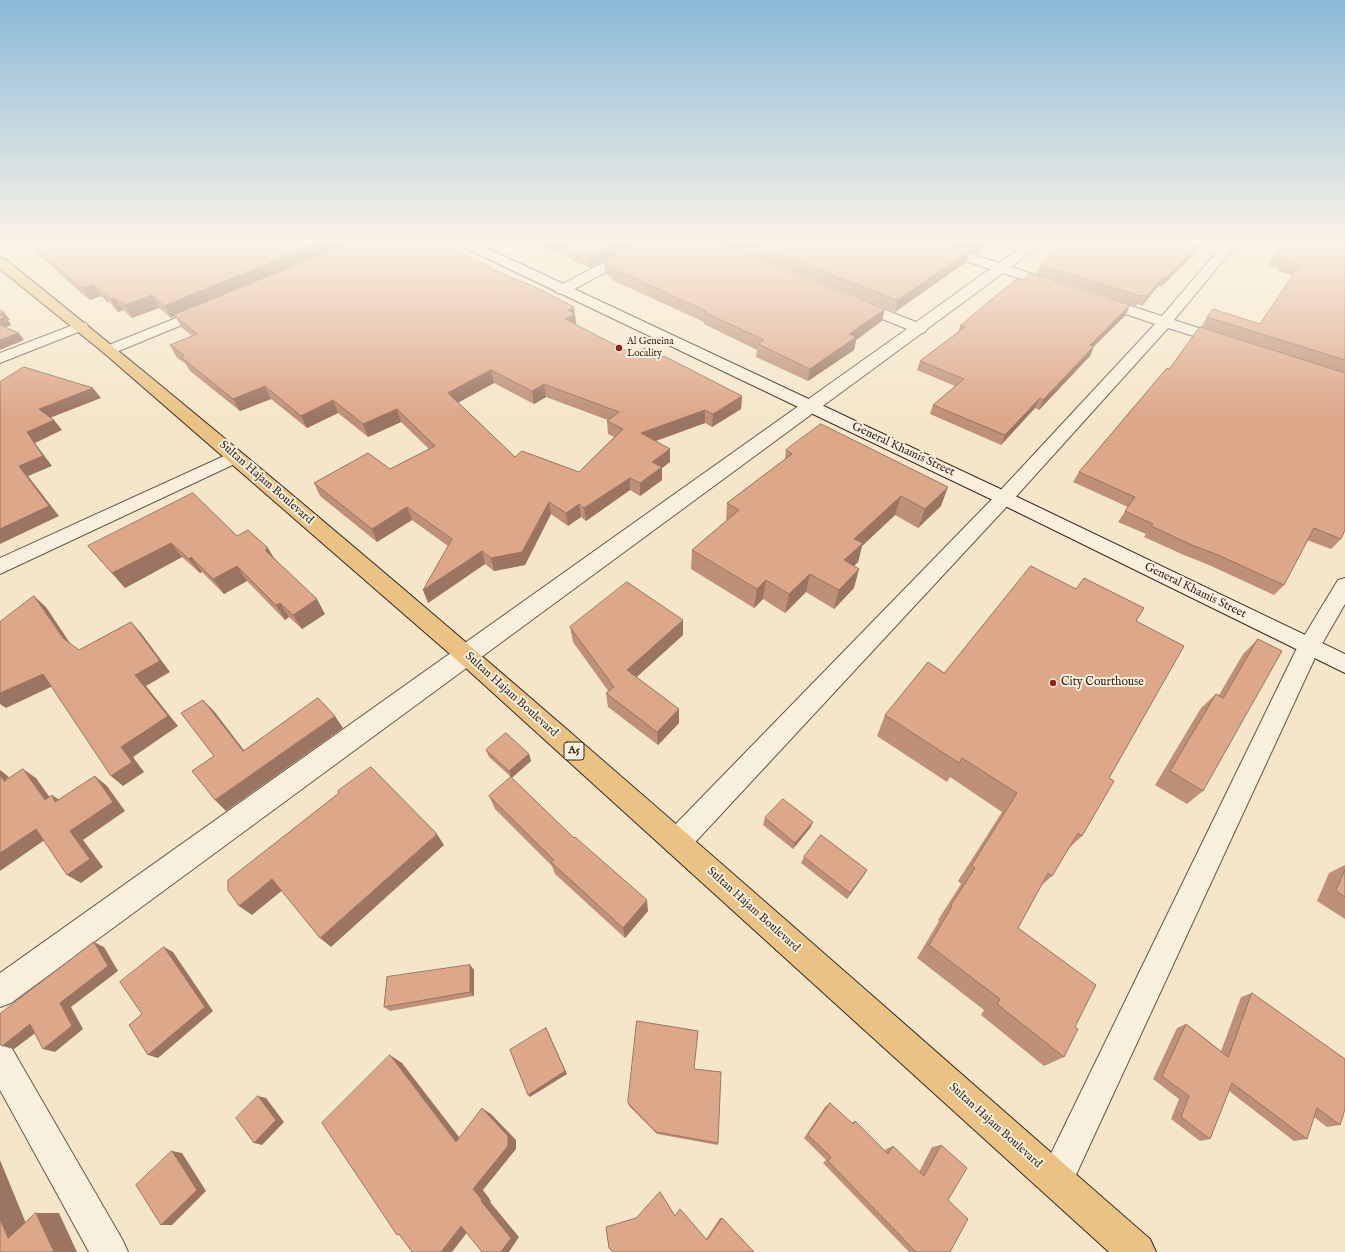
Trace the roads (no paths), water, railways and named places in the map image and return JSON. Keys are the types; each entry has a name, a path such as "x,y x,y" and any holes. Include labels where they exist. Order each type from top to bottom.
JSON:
{"highway":[{"name":"Sultan Hajam Boulevard","path":"46,298 81,326 466,655 1137,1252"}],"street":[{"name":"General Khamis Street","path":"580,298 1004,498 1345,664"},
{"path":"844,298 920,328"},
{"path":"0,992 962,298"},
{"path":"1093,298 1240,346"},
{"path":"677,842 1004,498 1185,298"},
{"path":"109,350 220,304"},
{"path":"0,358 81,326"},
{"path":"0,567 235,457"},
{"path":"1056,1180 1309,646 1345,586"},
{"path":"0,1058 109,1252"}],"place":[{"name":"Al Geneina Locality","path":"619,348"},
{"name":"City Courthouse","path":"1053,683"}]}
